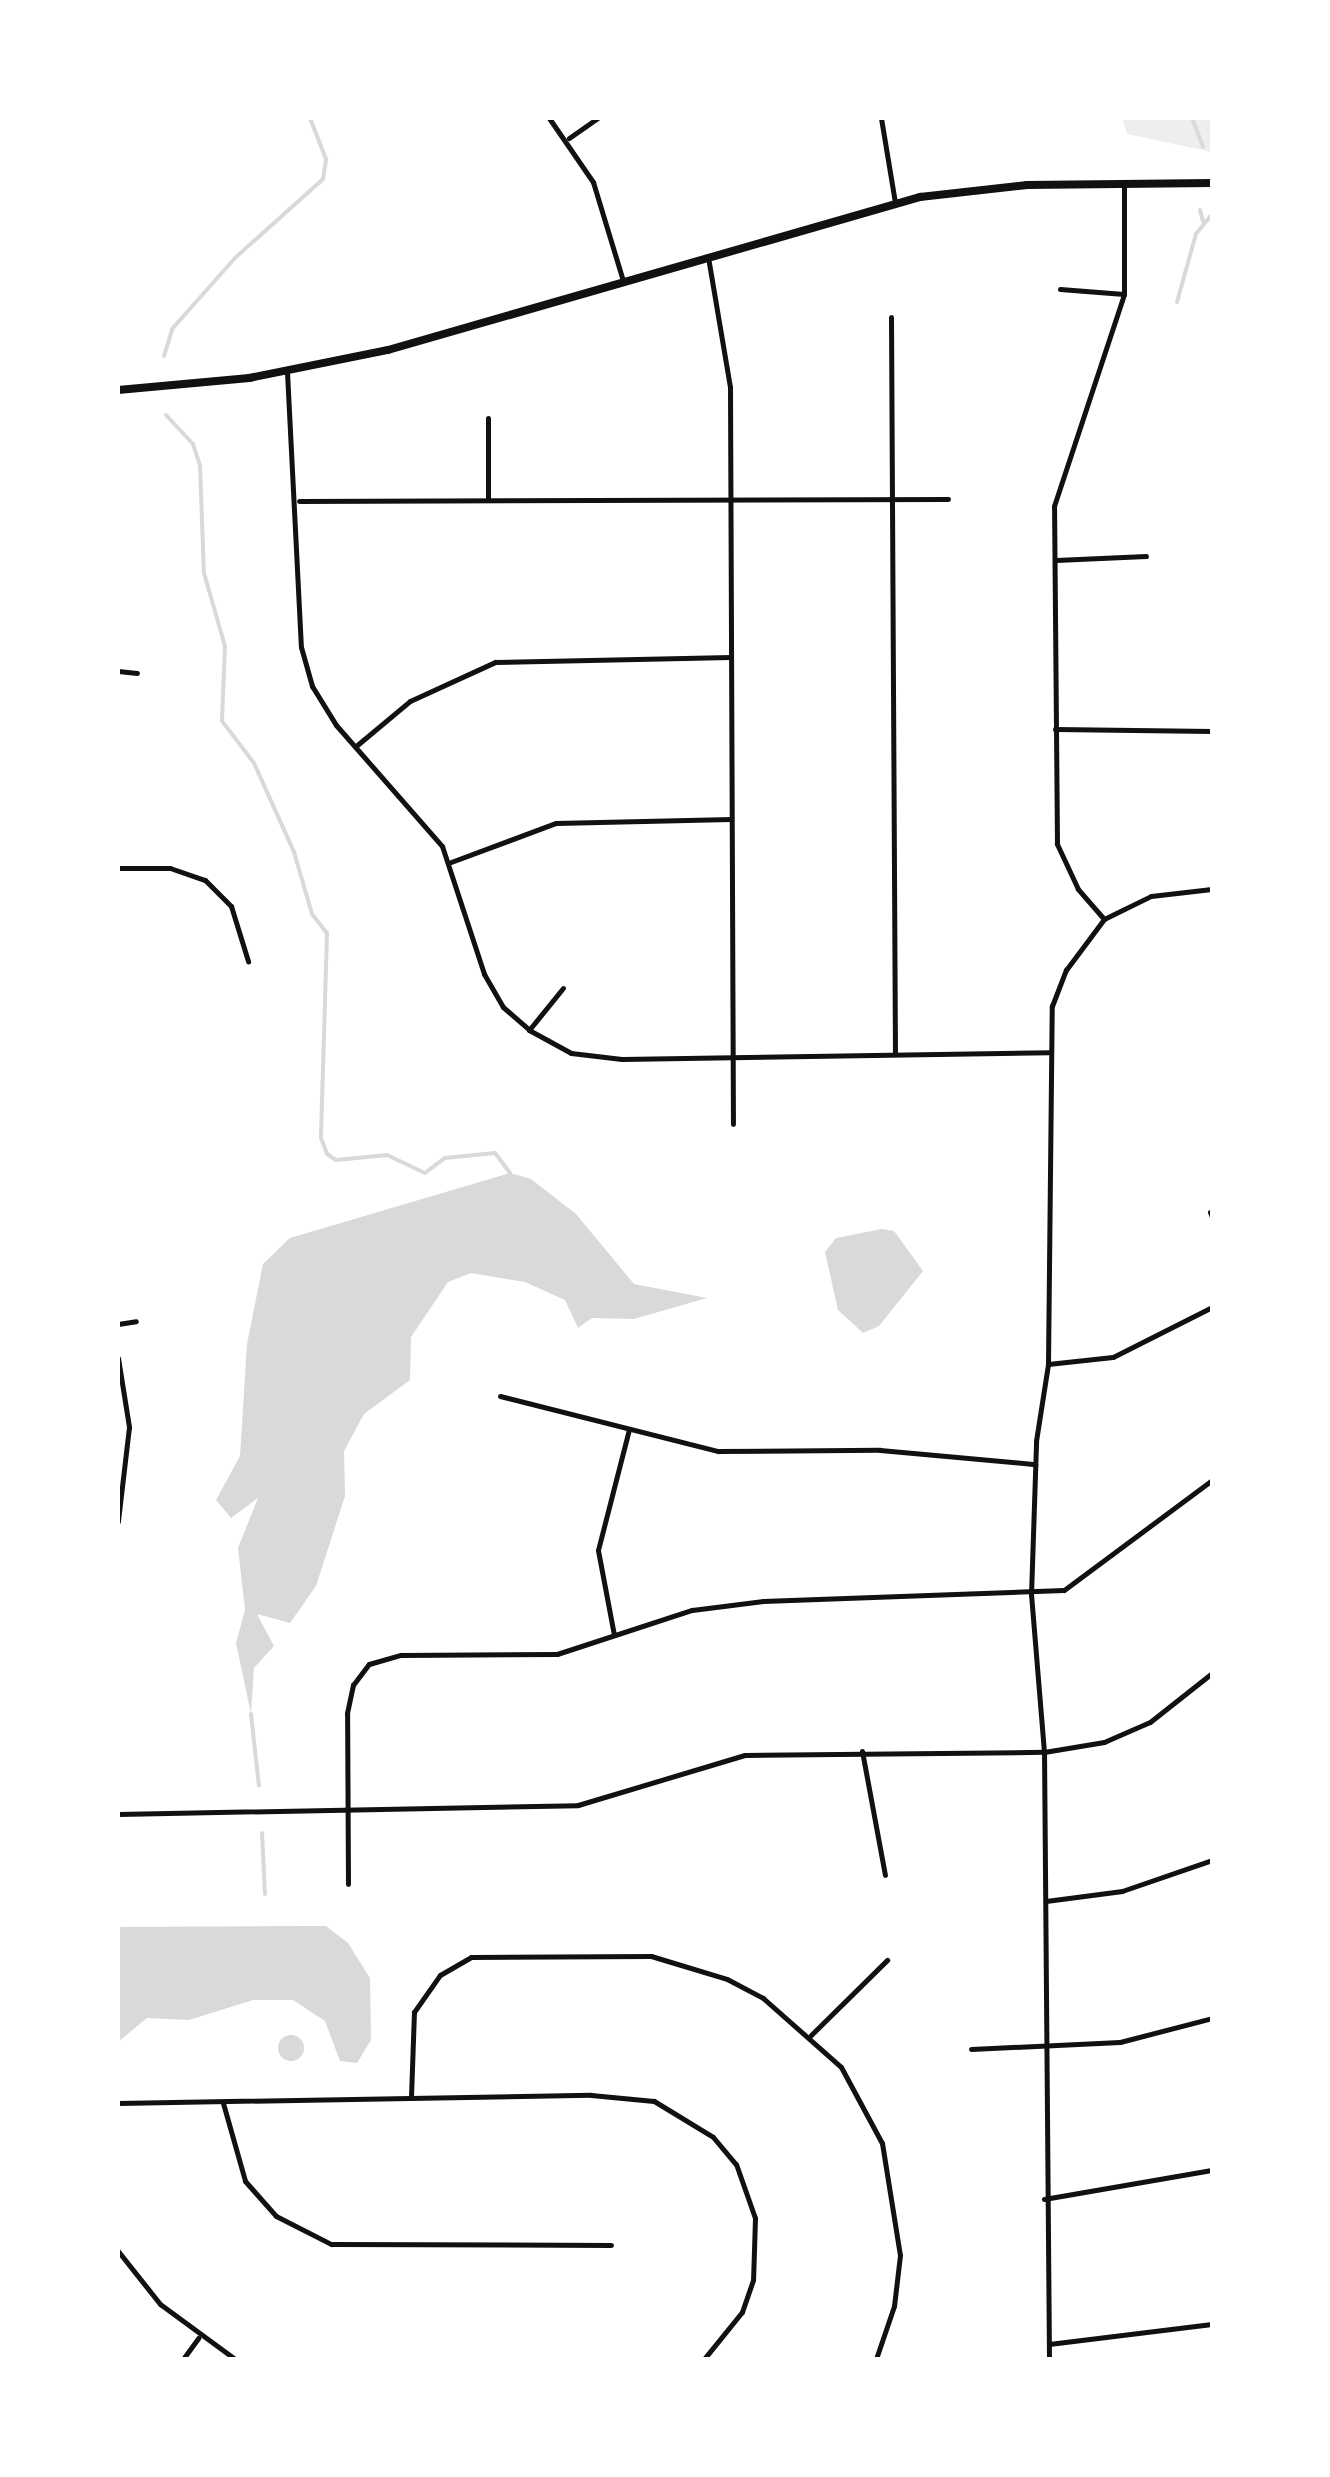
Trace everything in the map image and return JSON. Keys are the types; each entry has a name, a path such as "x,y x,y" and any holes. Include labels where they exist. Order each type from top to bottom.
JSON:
{"main road":[{"path":"118,390 287,372 388,350 895,203 997,187 1212,183"}],"street":[{"path":"549,118 569,138 593,182 623,281"},
{"path":"569,138 598,118"},
{"path":"881,118 895,203"},
{"path":"1104,919 1060,856 1055,729 1054,506 1065,463 1112,347 1124,294 1124,184"},
{"path":"708,256 728,346 733,1124"},
{"path":"1060,289 1124,294"},
{"path":"891,317 895,1053"},
{"path":"287,372 299,501 305,665 321,703 418,813 451,862 484,974 503,1007 529,1030 596,1058 1049,1052"},
{"path":"488,418 488,500"},
{"path":"299,501 948,499"},
{"path":"1056,560 1146,556"},
{"path":"356,746 410,701 495,662 731,657"},
{"path":"118,671 137,673"},
{"path":"1055,729 1212,731"},
{"path":"451,862 556,823 731,819"},
{"path":"118,868 170,868 205,880 231,906 248,961"},
{"path":"1049,2359 1044,2199 1044,1752 1031,1595 1035,1464 1048,1364 1049,1052 1059,987 1104,919 1151,896 1212,889"},
{"path":"529,1030 563,988"},
{"path":"1048,1364 1113,1357 1212,1307"},
{"path":"118,1324 136,1321"},
{"path":"118,1358 129,1427 118,1520"},
{"path":"500,1396 718,1451 880,1450 1035,1464"},
{"path":"614,1635 598,1550 629,1429"},
{"path":"348,1884 347,1713 353,1685 369,1664 401,1655 557,1654 692,1610 763,1601 1031,1595 1084,1580 1212,1480"},
{"path":"118,1814 578,1805 745,1755 862,1751 1044,1752 1104,1742 1150,1722 1212,1673"},
{"path":"862,1751 885,1875"},
{"path":"1046,1901 1122,1891 1212,1860"},
{"path":"411,2097 414,2012 440,1975 471,1957 620,1953 689,1965 763,1998 811,2035 863,2101 893,2182 898,2280 876,2359"},
{"path":"811,2035 887,1960"},
{"path":"971,2049 1120,2042 1212,2018"},
{"path":"118,2103 621,2096 685,2115 713,2137 747,2189 758,2248 742,2312 704,2359"},
{"path":"223,2103 245,2181 276,2216 331,2244 611,2245"},
{"path":"1044,2199 1212,2170"},
{"path":"118,2251 198,2338 235,2359"},
{"path":"1049,2344 1212,2324"},
{"path":"183,2359 198,2338"}],"shaded area":[{"path":"1122,118 1212,118 1212,152 1127,134"},
{"path":"510,1173 531,1179 576,1214 634,1284 707,1298 634,1319 592,1318 578,1328 565,1300 525,1282 471,1273 448,1282 411,1337 410,1380 364,1414 344,1451 345,1496 316,1586 290,1623 257,1614 274,1646 254,1668 251,1714 236,1643 245,1610 238,1548 258,1498 231,1518 216,1500 240,1456 247,1344 263,1264 290,1238"},
{"path":"882,1229 894,1231 923,1271 879,1326 863,1333 838,1310 825,1252 836,1238"},
{"path":"326,1926 348,1943 370,1978 371,2040 357,2063 340,2061 325,2021 293,2000 253,2000 189,2020 147,2018 118,2042 118,1927"},
{"path":"291,2035 300,2039 304,2048 300,2057 291,2061 282,2057 278,2048 282,2039"}],"waterway":[{"path":"164,356 172,329 235,258 323,179 326,159 310,118"},
{"path":"1192,118 1203,147"},
{"path":"1200,210 1203,221"},
{"path":"1177,302 1196,234 1212,214"},
{"path":"166,415 193,444 200,466 204,573 225,646 222,721 254,763 294,852 312,914 327,933 321,1138 327,1154 336,1160 387,1155 425,1173 445,1158 495,1153 510,1173"},
{"path":"251,1714 259,1786"},
{"path":"262,1833 265,1894"}]}
